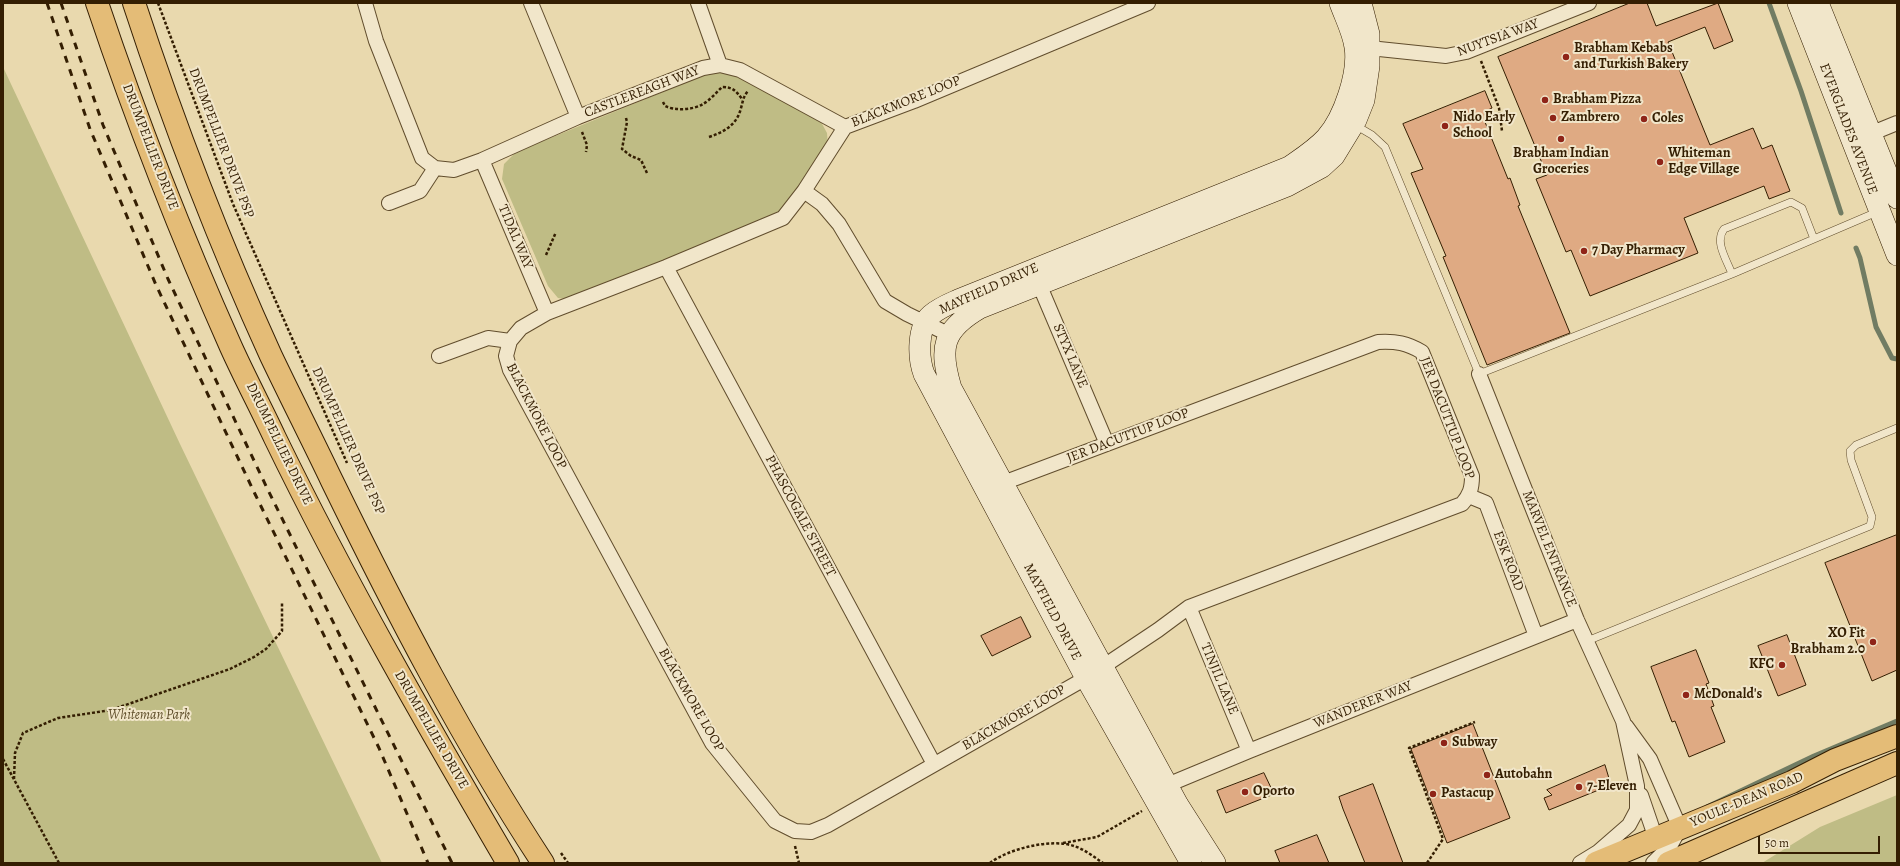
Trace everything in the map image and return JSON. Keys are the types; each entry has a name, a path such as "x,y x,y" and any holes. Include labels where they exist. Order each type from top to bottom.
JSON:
{"main road":[{"name":"DRUMPELLIER DRIVE","path":"97,3 114,54 178,221 232,349 298,484 366,616 508,863"},
{"name":"DRUMPELLIER DRIVE","path":"134,3 170,106 202,190 271,355 379,577 471,747 550,855"},
{"name":"YOULE-DEAN ROAD","path":"1669,844 1835,760 1897,736"},
{"name":"YOULE-DEAN ROAD","path":"1596,863 1669,844 1716,842 1897,764"}],"street":[{"path":"365,3 376,42 422,158 435,168 420,191 389,203"},
{"path":"532,3 578,118"},
{"path":"698,3 720,65"},
{"name":"BLACKMORE LOOP","path":"1094,672 828,825 811,832 795,831 775,822 712,743 510,370 506,356 510,341 521,328 547,313 666,267 782,218 804,191 846,127 1148,3"},
{"name":"MAYFIELD DRIVE","path":"1340,3 1362,47"},
{"name":"MAYFIELD DRIVE","path":"995,486 921,367 920,342 930,316 958,300 1036,276 1289,167 1307,154 1346,120 1367,21 1361,3"},
{"name":"NUYTSIA WAY","path":"1362,47 1446,56 1476,48 1590,3"},
{"name":"EVERGLADES AVENUE","path":"1798,3 1897,255"},
{"name":"EVERGLADES AVENUE","path":"1818,3 1897,198"},
{"name":"CASTLEREAGH WAY","path":"435,168 454,170 482,160 578,118 703,68 720,65 740,70 846,127"},
{"path":"1870,134 1897,123"},
{"name":"TIDAL WAY","path":"482,160 547,313"},
{"path":"804,191 822,204 840,224 885,301 926,324 950,335"},
{"name":"PHASCOGALE STREET","path":"666,267 934,764"},
{"name":"MAYFIELD DRIVE","path":"1036,276 980,308 960,322 950,335 944,348 944,365 951,388 995,486 1094,672 1154,796 1191,863"},
{"name":"STYX LANE","path":"1036,276 1106,444"},
{"name":"BLACKMORE LOOP","path":"439,356 488,338 510,341"},
{"name":"JER DACUTTUP LOOP","path":"995,486 1378,342 1394,341 1409,344 1422,352 1428,362 1472,476 1472,487 1469,496 1462,504 1189,606 1158,630 1094,672"},
{"name":"MARVEL ENTRANCE","path":"1479,374 1577,620 1623,721 1650,759 1669,844"},
{"name":"ESK ROAD","path":"1469,496 1486,503 1536,636"},
{"name":"TINJIL LANE","path":"1189,606 1249,751"},
{"name":"WANDERER WAY","path":"1154,796 1249,751 1577,620"},
{"name":"MARVEL ENTRANCE","path":"1580,863 1598,852 1629,825 1637,810 1637,786 1623,721"},
{"name":"MARVEL ENTRANCE","path":"1637,786 1669,844"},
{"name":"MAYFIELD DRIVE","path":"1154,796 1215,863"},
{"path":"1653,863 1669,844"}],"lane":[{"path":"1346,120 1372,135 1385,147 1479,374 1732,274 1880,212"},
{"path":"1732,274 1720,241 1720,235 1724,228 1791,202 1802,208 1814,239"},
{"path":"1587,640 1870,526 1872,517 1851,460 1850,452 1856,445 1897,428"}],"path":[{"name":"DRUMPELLIER DRIVE PSP","path":"158,3 191,95 236,211 348,467"},
{"path":"1476,48 1499,108 1502,131"},
{"path":"663,102 665,106 669,108 684,109 697,106 704,104 722,87 730,87 735,90 742,99"},
{"path":"709,138 729,128 741,110 742,99 750,89"},
{"path":"626,118 627,122 622,149 631,156 641,160 647,173"},
{"path":"582,131 587,145 586,152"},
{"path":"546,255 556,232"},
{"path":"14,779 15,753 23,733 58,718 111,710 230,669 254,657 266,649 282,631 282,603"},
{"path":"1427,863 1443,840 1409,748 1475,722"},
{"path":"3,759 59,863"},
{"path":"990,863 1007,852 1022,847 1058,844 1097,837 1154,796"},
{"path":"1058,844 1073,845 1103,863"},
{"path":"794,845 799,863"},
{"path":"550,855 568,863"}],"green space":[{"name":"Whiteman Park","path":"3,67 180,444 382,863 3,863"},
{"path":"714,71 749,78 820,120 827,133 828,146 790,206 764,221 572,300 558,298 548,286 502,179 504,164 516,152"},
{"path":"1897,795 1897,863 1762,863 1820,827"}],"building":[{"name":"Whiteman Edge Village","path":"1630,3 1647,3 1656,26 1718,3 1733,41 1714,49 1705,27 1668,42 1710,145 1753,128 1762,149 1772,145 1790,191 1769,199 1764,186 1684,218 1698,253 1590,296 1571,250 1566,252 1536,179 1547,175 1498,57"},
{"path":"1485,91 1492,108 1484,112 1487,121 1485,122 1508,179 1510,178 1520,205 1518,206 1570,333 1487,365 1443,257 1446,256 1411,173 1423,169 1403,124"},
{"path":"1897,535 1897,670 1872,681 1825,563"},
{"path":"1021,617 1031,637 992,656 981,636"},
{"name":"KFC","path":"1787,635 1806,685 1778,696 1758,646"},
{"name":"McDonald's","path":"1696,650 1709,683 1706,684 1714,706 1711,707 1725,742 1689,757 1675,721 1672,722 1651,667"},
{"path":"1473,724 1510,818 1447,843 1411,749"},
{"name":"7-Eleven","path":"1605,765 1611,785 1549,810 1544,798 1552,795 1547,790"},
{"name":"Oporto","path":"1264,773 1274,794 1226,813 1217,791"},
{"path":"1373,784 1403,863 1365,863 1343,809 1339,797"},
{"path":"1317,835 1329,863 1280,863 1275,851"}],"waterway":[{"path":"1769,3 1801,91 1841,213"},
{"path":"1856,248 1860,258 1876,327 1892,358 1897,359"},
{"path":"1707,807 1814,756 1897,721"}],"railway":[{"path":"47,3 90,129 156,285 255,494 379,748 428,863"},
{"path":"61,3 103,125 168,279 267,488 452,863"}],"place":[{"name":"Brabham Kebabs and Turkish Bakery","path":"1566,57"},
{"name":"Brabham Pizza","path":"1545,100"},
{"name":"Zambrero","path":"1553,118"},
{"name":"Coles","path":"1644,119"},
{"name":"Nido Early School","path":"1445,126"},
{"name":"Brabham Indian Groceries","path":"1561,139"},
{"name":"Whiteman Edge Village","path":"1660,162"},
{"name":"7 Day Pharmacy","path":"1584,251"},
{"name":"XO Fit Brabham 2.0","path":"1873,642"},
{"name":"KFC","path":"1782,665"},
{"name":"McDonald's","path":"1686,695"},
{"name":"Subway","path":"1444,743"},
{"name":"Autobahn","path":"1487,775"},
{"name":"7-Eleven","path":"1579,787"},
{"name":"Oporto","path":"1245,792"},
{"name":"Pastacup","path":"1433,794"}]}
